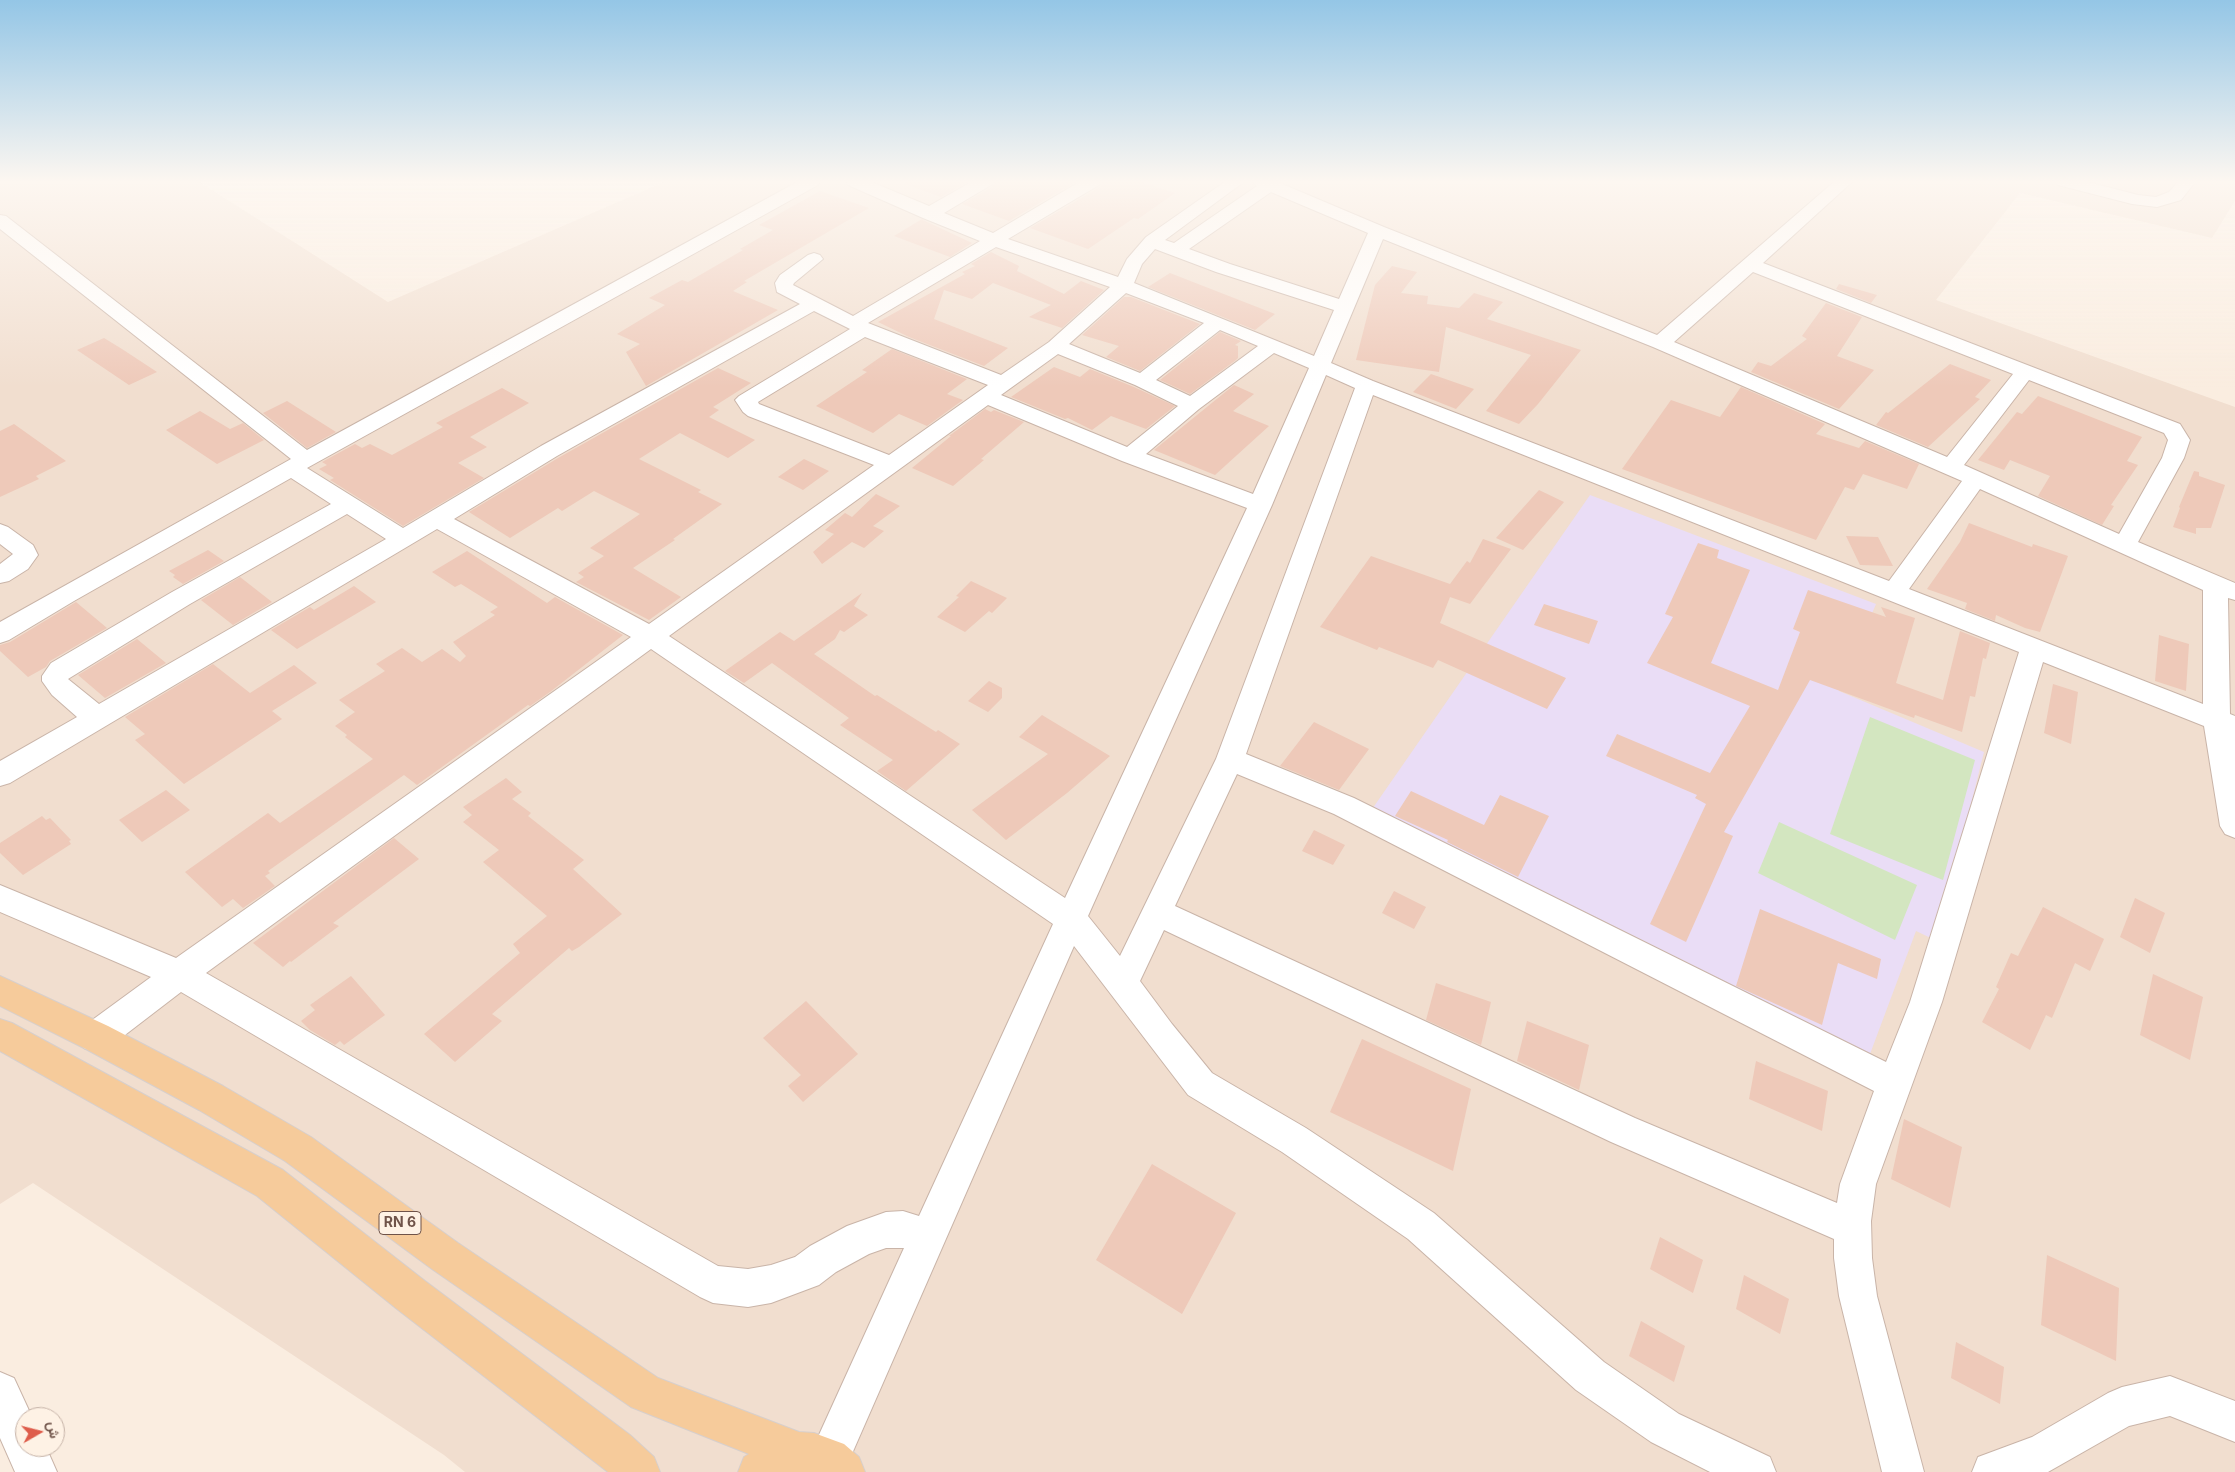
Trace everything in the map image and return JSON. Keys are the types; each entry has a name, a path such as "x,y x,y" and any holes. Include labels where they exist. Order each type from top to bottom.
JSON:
{"main road":[{"name":"RN 6","path":"0,990 96,1037 212,1098 298,1148 444,1256 645,1394 824,1461"},
{"path":"0,1034 270,1184 411,1295 615,1450 639,1472"},
{"path":"759,1472 780,1458 824,1461"}],"street":[{"path":"36,250 348,504 403,539"},
{"path":"0,634 65,595 298,464 687,250"},
{"path":"892,464 756,411 750,408 746,400 979,250"},
{"path":"1022,250 1124,285 1218,322 1366,385 2226,724"},
{"path":"96,1037 179,974 1056,346 1124,285 1134,262 1145,250"},
{"path":"1176,250 1223,268 1345,307"},
{"path":"824,1461 1260,504 1370,250"},
{"path":"1425,250 1660,344 1952,467 2225,589 2226,724 2235,826"},
{"path":"1660,344 1766,250"},
{"path":"814,259 787,279 783,286 813,304 994,389 1130,456 1260,504"},
{"path":"1750,264 2162,424 2177,435 2179,440 2173,458 2125,545"},
{"path":"0,775 437,519 549,451 813,304"},
{"path":"1142,381 1218,322"},
{"path":"1056,346 1142,381 1192,405"},
{"path":"1130,456 1192,405 1271,346"},
{"path":"1952,467 2025,372"},
{"path":"1123,983 1230,759 1366,385"},
{"path":"1894,592 1976,478"},
{"path":"97,718 55,681 60,670 348,504"},
{"path":"437,519 650,636 1071,919 1123,983 1160,1035 1200,1084 1294,1140 1421,1226 1590,1376 1665,1428 1755,1472"},
{"path":"0,532 25,552 26,555 19,563 0,575"},
{"path":"1903,1472 1858,1296 1852,1258 1858,1184 1926,1002 2034,647"},
{"path":"1230,759 1344,806 1894,1084"},
{"path":"0,898 179,974 713,1284 748,1288 771,1284 806,1272 860,1239 886,1230 903,1229 927,1238"},
{"path":"1156,912 1623,1130 1853,1228"},
{"path":"0,1392 36,1472"},
{"path":"1993,1472 2044,1453 2122,1406 2170,1396 2235,1422"}],"shaded area":[{"path":"0,250 306,250 388,302 508,250 1975,250 1936,300 2235,407 2235,1472 465,1472 444,1455 33,1183 0,1204"},
{"path":"1590,495 1876,604 1839,691 1984,752 1937,941 1916,931 1867,1062 1368,815"}],"green space":[{"path":"1870,717 1975,760 1943,880 1830,834"},
{"path":"1779,822 1917,885 1895,940 1758,873"}],"building":[{"path":"743,250 798,250 744,281 747,282 733,291 778,310 646,386 626,352 640,344 617,334 665,305 649,298 682,280 688,282"},
{"path":"931,250 961,250 950,257"},
{"path":"991,252 1019,266 1017,271 1064,294 1081,281 1104,290 1062,328 1029,317 1051,305 993,283 972,299 944,290 934,319 1008,348 984,366 909,337 878,322 965,274 962,272 975,266 971,264"},
{"path":"1392,266 1417,272 1401,293 1428,296 1427,304 1459,308 1474,293 1503,302 1487,319 1581,350 1538,404 1519,424 1486,411 1531,355 1446,327 1439,372 1356,360 1375,285"},
{"path":"1170,273 1275,314 1255,330 1148,287"},
{"path":"1839,284 1877,295 1871,303 1836,289"},
{"path":"1124,297 1131,297 1200,324 1140,371 1106,357 1119,346 1082,335"},
{"path":"1826,303 1862,317 1837,356 1874,370 1839,409 1751,372 1758,362 1771,366 1807,339 1802,336"},
{"path":"1220,332 1241,341 1235,345 1238,346 1238,358 1236,360 1190,394 1160,380"},
{"path":"104,338 157,372 129,385 77,350"},
{"path":"892,349 967,379 947,394 963,400 927,426 899,414 873,433 816,406 867,372 862,370"},
{"path":"1950,364 1991,380 1975,397 1980,399 1928,447 1876,425 1886,412 1888,413"},
{"path":"1054,367 1080,377 1090,369 1175,406 1146,429 1111,416 1092,430 1068,418 1065,419 1011,397"},
{"path":"718,368 751,383 713,407 719,410 709,417 755,440 728,458 680,433 639,459 701,490 698,492 722,504 673,539 675,540 633,568 681,597 649,620 576,582 584,577 578,573 604,556 590,548 640,514 594,491 562,511 558,508 510,538 469,512 558,458"},
{"path":"1431,374 1474,389 1456,409 1413,392"},
{"path":"1234,385 1254,394 1233,411 1269,426 1215,475 1154,450"},
{"path":"1741,387 1825,424 1816,434 1859,448 1865,441 1919,464 1907,489 1863,474 1854,490 1845,487 1816,540 1622,469 1671,400 1720,417"},
{"path":"502,388 529,403 470,437 487,447 458,463 484,478 403,526 330,480 334,478 319,469 327,465 322,462 355,444 362,448 370,444 392,455 443,427 436,423"},
{"path":"2038,396 2142,437 2127,461 2138,465 2111,505 2114,506 2102,525 2038,496 2050,476 2010,460 2004,470 1978,460 2017,412 2022,414"},
{"path":"287,401 336,432 307,448 263,413"},
{"path":"985,409 991,412 994,410 1024,422 953,486 912,468 951,436 949,436"},
{"path":"200,411 230,429 243,423 264,440 217,464 166,430"},
{"path":"14,424 66,461 36,476 39,479 0,497 0,431"},
{"path":"804,459 829,471 803,490 778,477"},
{"path":"2194,471 2199,472 2199,476 2225,485 2211,528 2196,528 2196,534 2173,527"},
{"path":"1539,490 1564,502 1523,550 1496,538"},
{"path":"876,494 900,506 873,526 884,531 864,548 852,542 822,564 813,552 834,534 825,530 845,513 852,517"},
{"path":"1969,523 2032,547 2033,544 2068,556 2040,632 2025,628 1996,615 1995,621 1965,609 1967,603 1927,589 1960,542"},
{"path":"1846,536 1878,537 1893,566 1860,565"},
{"path":"1483,539 1511,549 1470,604 1450,597 1440,623 1566,678 1547,709 1438,660 1433,668 1379,647 1377,650 1320,627 1371,556 1450,584 1467,561 1470,563"},
{"path":"1698,543 1719,550 1717,558 1750,570 1711,663 1778,690 1800,632 1793,629 1808,590 1886,617 1881,607 1915,618 1896,683 1943,700 1960,631 1990,643 1986,659 1983,658 1975,697 1970,696 1962,732 1915,715 1914,718 1810,680 1724,832 1733,836 1686,942 1650,924 1706,804 1695,798 1697,795 1606,756 1617,734 1710,773 1750,706 1647,663 1673,617 1665,614"},
{"path":"208,550 224,561 183,584 173,577 175,575 169,571"},
{"path":"467,551 547,603 555,597 623,635 550,692 530,706 528,705 417,785 404,775 268,871 270,873 265,876 275,886 243,908 233,899 222,907 185,872 268,813 280,823 373,759 345,737 347,735 335,726 355,712 339,700 385,671 376,664 402,648 422,662 442,649 460,662 466,656 453,642 495,615 490,612 498,607 461,584 455,587 432,572"},
{"path":"240,577 272,602 233,625 201,600"},
{"path":"971,581 1007,598 992,613 989,611 965,632 937,617 959,597 956,596"},
{"path":"354,586 376,602 297,649 271,630 310,607 314,610"},
{"path":"862,593 854,606 868,615 844,632 840,630 835,639 814,654 875,696 877,695 936,732 938,730 960,744 906,791 877,771 893,760 840,725 849,718 772,663 744,683 725,671 780,632 794,641"},
{"path":"76,602 107,628 50,661 46,667 28,677 0,651 0,645 10,642"},
{"path":"1544,604 1598,621 1589,644 1534,625"},
{"path":"2159,635 2189,644 2186,691 2155,681"},
{"path":"137,639 166,663 105,698 78,675"},
{"path":"213,664 250,693 294,665 317,683 272,711 282,719 184,784 135,740 145,734 125,717"},
{"path":"989,681 1002,688 1002,698 988,712 968,701"},
{"path":"2053,684 2078,692 2071,744 2044,733"},
{"path":"1042,715 1110,756 1067,793 1006,840 972,810 1048,754 1019,737"},
{"path":"1314,722 1369,749 1339,790 1280,766"},
{"path":"506,778 522,792 512,799 531,813 528,816 584,860 573,869 622,914 579,947 572,951 569,948 492,1014 502,1021 455,1062 424,1034 520,953 513,944 547,916 483,862 499,850 463,822 472,815 463,807"},
{"path":"166,790 190,810 142,842 119,820"},
{"path":"1411,791 1484,825 1500,795 1549,816 1518,877 1447,842 1448,840 1395,816"},
{"path":"42,816 46,820 50,818 71,840 69,841 71,844 23,875 0,853 0,843"},
{"path":"1314,830 1345,845 1333,865 1302,851"},
{"path":"394,838 419,859 333,923 339,926 291,962 283,967 253,943"},
{"path":"1394,891 1426,907 1414,929 1382,913"},
{"path":"2135,898 2165,913 2150,953 2120,937"},
{"path":"2043,907 2104,939 2090,971 2075,963 2052,1018 2046,1015 2030,1050 1982,1022 1999,989 1996,987 2011,953 2018,956"},
{"path":"1760,909 1881,959 1877,979 1838,963 1822,1025 1736,986"},
{"path":"2153,974 2203,997 2190,1060 2140,1035"},
{"path":"351,976 385,1015 344,1045 340,1041 335,1045 310,1030 301,1021 315,1010 310,1005"},
{"path":"1436,983 1491,1002 1481,1045 1426,1020"},
{"path":"806,1001 858,1054 803,1102 788,1086 801,1075 763,1038"},
{"path":"1527,1021 1589,1045 1579,1090 1517,1061"},
{"path":"1362,1039 1471,1089 1453,1171 1330,1112"},
{"path":"1756,1061 1828,1091 1822,1131 1749,1099"},
{"path":"1904,1119 1962,1147 1950,1208 1891,1179"},
{"path":"1152,1164 1236,1213 1182,1314 1096,1260"},
{"path":"1660,1237 1703,1260 1693,1293 1650,1269"},
{"path":"2047,1255 2119,1288 2116,1361 2041,1325"},
{"path":"1744,1275 1789,1299 1780,1334 1736,1309"},
{"path":"1641,1321 1685,1346 1674,1382 1629,1356"},
{"path":"1956,1342 2004,1367 2000,1404 1951,1378"}]}
